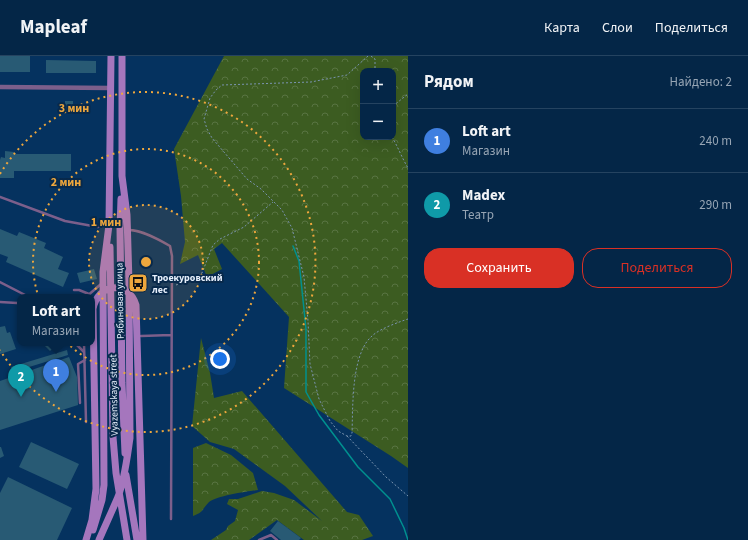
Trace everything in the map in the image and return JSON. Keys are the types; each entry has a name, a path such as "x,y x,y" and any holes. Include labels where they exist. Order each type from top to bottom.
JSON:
{"main road":[{"name":"Рябиновая улица","path":"90,540 98,519 104,484 101,311 103,272 110,225 111,56"},
{"name":"Рябиновая улица","path":"99,540 118,497 127,462 130,438 127,230 122,176 122,57"},
{"name":"Vyazemskaya street","path":"122,176 120,228 123,432 126,479 137,540"},
{"name":"Vyazemskaya street","path":"110,225 113,437 116,473 127,540"},
{"path":"95,302 96,298 101,293 107,289 114,288 125,290 133,298 136,305 143,540"},
{"path":"86,540 92,520 96,490 93,346"}],"street":[{"path":"0,87 111,88"}],"lane":[{"path":"0,197 65,221 98,227 110,225"},
{"path":"127,230 135,231 158,239 170,246 172,256 171,519"},
{"path":"74,290 89,294 100,285 103,272"},
{"path":"0,282 23,294"},
{"path":"0,302 17,303"},
{"path":"141,336 171,334"},
{"path":"79,346 85,353"},
{"path":"84,346 86,422"},
{"path":"80,403 78,364 85,360"},
{"path":"259,540 271,535 277,540"}],"path":[{"path":"375,68 375,59 370,56 347,74 311,82 222,85 210,98 204,119 212,138 247,179 261,189 282,210 292,228 302,270 308,321 310,364 319,399 338,431 347,436 386,477 408,496"},
{"path":"396,104 408,94"},
{"path":"394,140 401,157 408,168"},
{"path":"171,287 192,279 202,273 213,245 220,239 244,227 273,202"},
{"path":"347,436 351,436 352,433 352,401 359,356 366,342 372,335 408,319"}],"green space":[{"path":"224,56 408,56 408,468 284,388 289,317 222,243 214,249 222,269 207,277 198,255 180,264 185,242 181,196 174,149"},
{"path":"201,338 210,373 214,398 242,391 347,512 359,515 373,536 362,540 304,540 277,520 249,540 211,540 226,530 228,526 235,521 238,510 227,504 229,499 238,499 262,491 274,493 294,500 322,521 285,486 234,449 210,442 192,426"},
{"path":"206,443 231,455 253,473 258,490 232,494 213,500 209,502 201,512 193,516 193,448"}],"building":[{"path":"0,56 30,56 30,72 0,72"},
{"path":"46,60 96,61 96,73 46,73"},
{"path":"65,101 73,101 73,111 65,111"},
{"path":"5,151 14,152 14,154 71,154 71,171 14,171 14,178 0,178 0,160 1,157 5,158"},
{"path":"0,229 17,236 19,232 46,243 44,248 63,257 58,269 69,273 63,287 6,262 8,257 0,254"},
{"path":"94,269 97,279 80,283 77,273"},
{"path":"5,326 7,333 10,332 16,349 0,354 0,327"},
{"path":"45,346 55,346 50,351"},
{"path":"67,350 68,355 13,372 11,367"},
{"path":"69,357 77,377 78,405 0,430 0,381"},
{"path":"31,442 79,464 67,489 19,467"},
{"path":"0,447 4,456 0,458"},
{"path":"8,477 72,508 57,540 0,540 0,493"},
{"path":"278,521 301,538 299,540 281,540 270,531"}],"waterway":[{"path":"293,246 299,261 306,329 306,392 319,415 358,467 390,499 408,540"}],"place":[{"name":"Троекуровский лес","path":"138,283"},
{"name":"Loft art","path":"56,392"},
{"name":"Madex","path":"21,397"}]}
